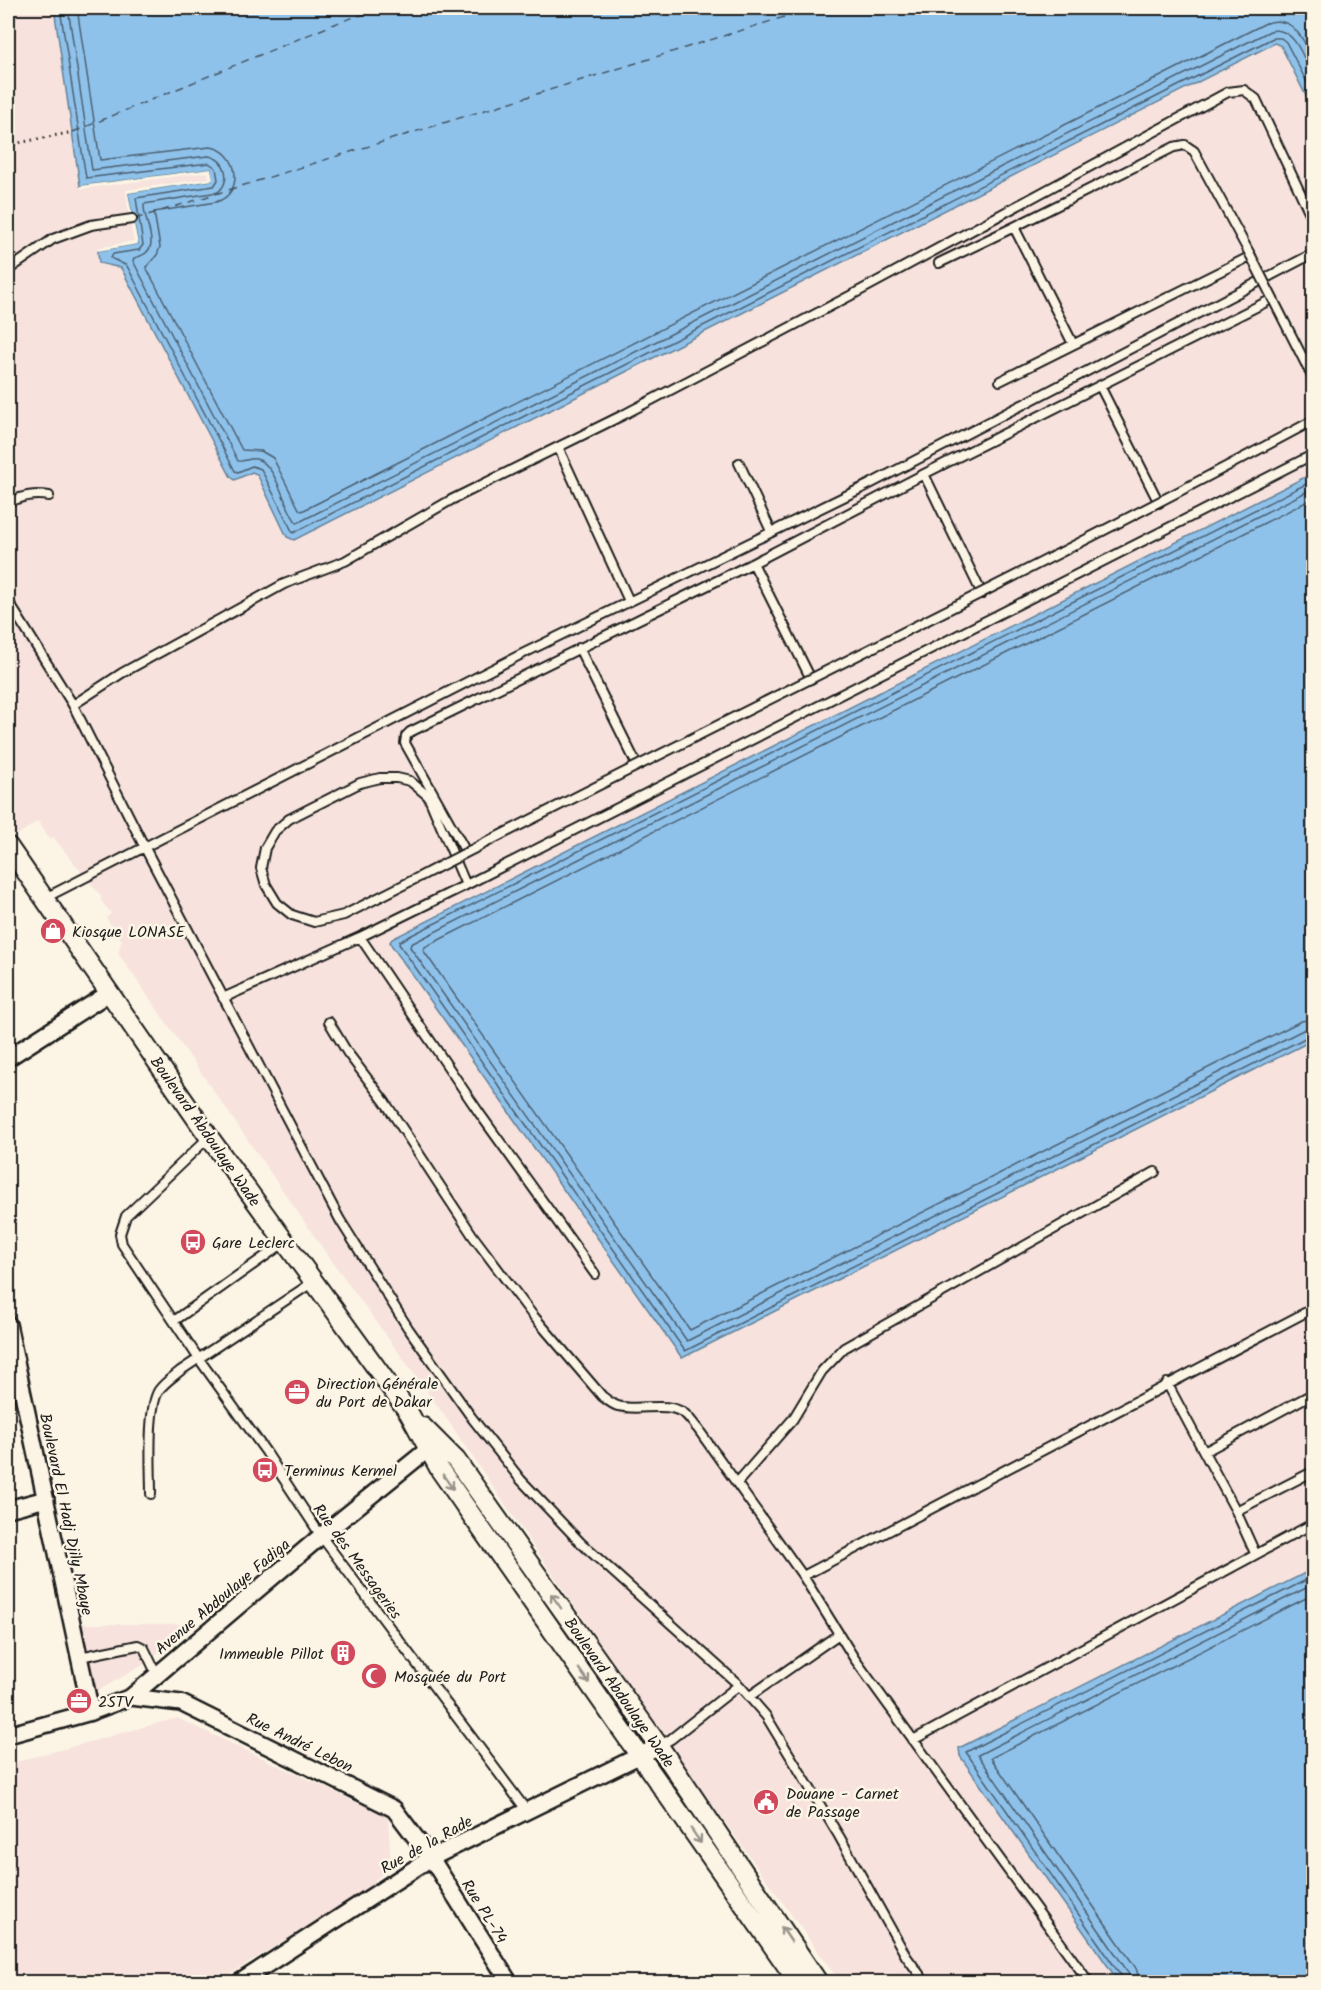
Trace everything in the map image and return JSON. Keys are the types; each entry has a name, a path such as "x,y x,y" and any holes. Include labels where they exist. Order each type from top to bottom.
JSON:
{"street":[{"name":"Boulevard Abdoulaye Wade","path":"8,846 209,1137 408,1413 433,1445 456,1460 659,1746 818,1983"},
{"path":"8,1058 109,993"},
{"name":"Boulevard El Hadj Djily Mbaye","path":"8,1324 91,1712"},
{"name":"Boulevard Abdoulaye Wade","path":"433,1445 440,1470 798,1983"},
{"name":"Avenue Abdoulaye Fadiga","path":"8,1735 91,1712 131,1698 321,1536 433,1445"},
{"path":"8,1509 46,1499"},
{"name":"Rue André Lebon","path":"131,1698 181,1703 394,1809 431,1858"},
{"name":"Rue de la Rade","path":"240,1983 431,1858 659,1746"},
{"name":"Rue PL-74","path":"431,1858 509,1983"}],"lane":[{"path":"73,705 122,673 284,584 345,561 451,500 623,415 863,289 1228,92 1244,90 1256,99 1314,222"},
{"path":"939,263 1173,147 1185,145 1194,151 1314,380"},
{"path":"8,267 62,235 91,225 132,219"},
{"path":"1014,227 1073,344"},
{"path":"8,232 8,267"},
{"path":"44,899 628,601 868,485 1314,253"},
{"path":"1000,381 1251,256"},
{"path":"466,852 405,743 406,736 410,732 753,563 1272,299"},
{"path":"1100,386 1159,503"},
{"path":"466,885 455,862 451,851 432,807 428,796 410,781 397,778 380,778 360,783 289,819 274,831 265,848 261,868 266,885 277,903 292,915 314,922 344,915 438,867 447,862 457,857 466,852 637,765 982,594 1314,420"},
{"path":"558,447 628,601"},
{"path":"223,998 360,937 466,885 1314,454"},
{"path":"739,463 771,531"},
{"path":"924,474 982,594"},
{"path":"8,502 22,496 36,494 49,496"},
{"path":"753,563 811,679"},
{"path":"8,600 73,705 145,848 340,1220 408,1328 472,1418 521,1480 581,1543 739,1685 766,1716 789,1751 906,1956 924,1983"},
{"path":"579,648 637,765"},
{"path":"360,937 480,1114 595,1274"},
{"path":"329,1022 347,1052 385,1102 472,1236 531,1312 602,1396 616,1406 673,1408 685,1414 698,1429 803,1576 839,1634 913,1740 1089,1983"},
{"name":"Rue des Messageries","path":"209,1137 126,1216 120,1234 122,1245 199,1359 266,1452 321,1536 527,1811"},
{"path":"737,1483 793,1419 822,1371 844,1348 1155,1172"},
{"path":"174,1322 285,1242"},
{"path":"151,1494 153,1406 158,1392 167,1381 313,1282"},
{"path":"803,1576 1167,1383 1314,1308"},
{"path":"1167,1383 1236,1511 1255,1553"},
{"path":"1204,1452 1314,1393"},
{"path":"1236,1511 1314,1471"},
{"path":"913,1740 1314,1523"},
{"path":"750,1696 839,1634"},
{"path":"80,1657 138,1645 144,1648 157,1675"},
{"path":"659,1746 739,1685"}],"path":[{"path":"8,145 73,132"}],"shaded area":[{"path":"8,8 1313,8 1313,1982 840,1982 668,1743 444,1415 324,1250 118,953 122,940 106,918 111,913 101,901 101,896 53,837 50,840 38,821 16,836 8,824"},
{"path":"81,1624 192,1624 146,1663 96,1692"},
{"path":"177,1718 388,1817 391,1865 365,1890 218,1982 8,1982 8,1764"}],"water":[{"path":"54,8 1313,8 1313,110 1281,46 1275,43 294,540 287,537 257,474 252,472 235,480 231,477 121,268 99,263 98,251 138,244 128,193 212,180 211,169 80,186"},
{"path":"1313,473 1313,1040 682,1358 392,946 390,942 392,939"},
{"path":"1313,1569 1313,1982 1119,1982 960,1756 959,1748"}],"pier":[{"path":"211,169 213,180 128,193 138,244 98,251 97,248 134,241 126,190 209,178 208,172 81,189 80,186"}],"ferry route":[{"path":"73,132 342,21 384,8"},
{"path":"135,219 813,8"}],"place":[{"name":"Kiosque LONASE","path":"53,931"},
{"name":"Gare Leclerc","path":"193,1242"},
{"name":"Direction Générale du Port de Dakar","path":"297,1392"},
{"name":"Terminus Kermel","path":"265,1470"},
{"name":"Immeuble Pillot","path":"343,1653"},
{"name":"Mosquée du Port","path":"374,1676"},
{"name":"2STV","path":"79,1701"},
{"name":"Douane - Carnet de Passage","path":"766,1802"}]}
